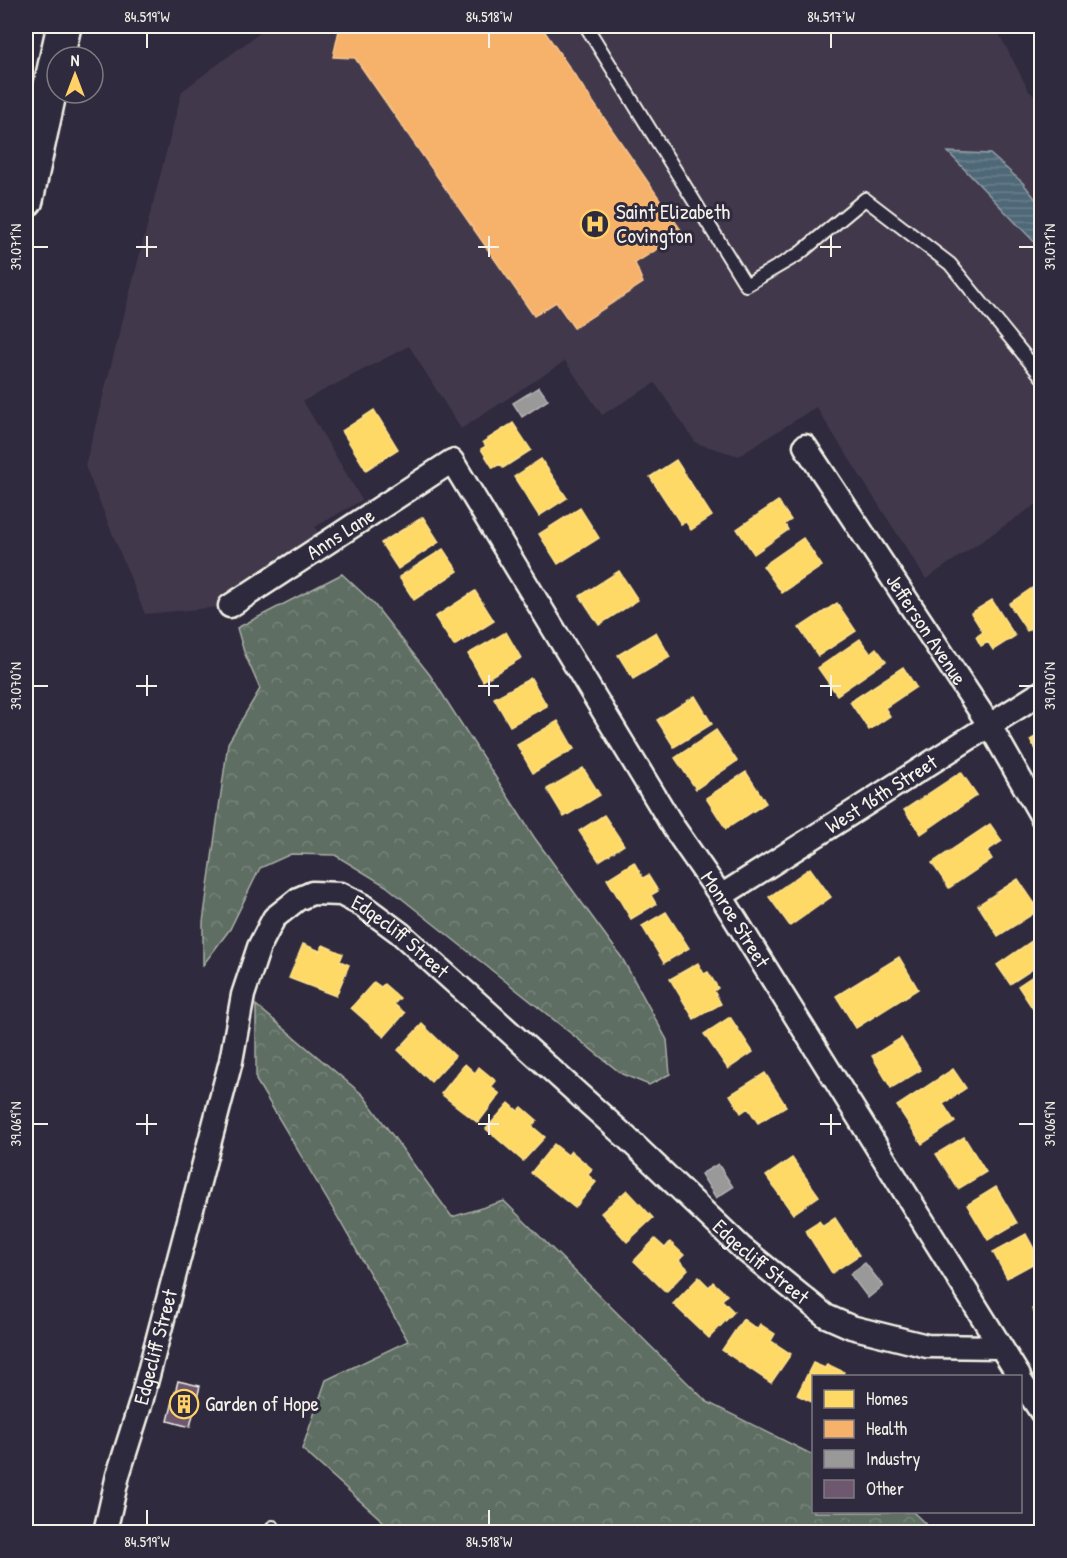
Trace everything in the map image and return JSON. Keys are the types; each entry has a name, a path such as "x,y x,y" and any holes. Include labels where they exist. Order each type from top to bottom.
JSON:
{"highway":[{"path":"60,45 64,26"},
{"path":"26,200 47,105"}],"street":[{"name":"Jefferson Avenue","path":"805,446 990,726 1041,817"},
{"name":"Anns Lane","path":"230,606 452,461"},
{"name":"Monroe Street","path":"452,461 674,828 722,896 1017,1375"},
{"name":"West 16th Street","path":"722,896 1041,692"},
{"name":"Edgecliff Street","path":"105,1533 118,1475 141,1402 231,1061 243,995 259,947 274,918 298,899 312,893 341,894 362,905 400,933 627,1138 741,1247 826,1316 851,1327 927,1346 1000,1347"},
{"name":"Monroe Street","path":"1022,1383 1041,1413"}],"lane":[{"path":"586,26 746,285 800,254 866,199 950,264 1041,377"}],"shaded area":[{"name":"Saint Elizabeth Covington","path":"269,26 995,26 1029,91 1041,102 1041,501 926,579 816,407 739,456 696,443 655,383 602,415 565,361 461,429 409,346 303,401 362,500 315,527 325,545 230,606 145,614 85,466 182,91"}],"green space":[{"path":"342,574 373,603 430,675 534,837 622,958 667,1040 670,1074 649,1085 622,1074 386,886 335,855 291,854 260,868 230,929 203,965 203,922 228,743 260,689 244,652 237,628"},
{"path":"256,1005 363,1095 452,1217 504,1201 707,1402 812,1454 812,1513 914,1513 934,1532 390,1532 386,1524 302,1449 326,1380 408,1341 256,1080"}],"water":[{"path":"948,152 990,154 1023,183 1041,206 1041,249"}],"building: Homes":[{"path":"374,410 398,449 366,470 342,431"},
{"path":"513,423 531,450 503,468 500,464 493,468 481,449 486,446 483,442"},
{"path":"541,459 567,498 539,516 514,477"},
{"path":"676,460 712,516 691,530 686,522 681,524 650,477"},
{"path":"778,501 791,520 785,524 788,530 754,554 737,529"},
{"path":"580,508 599,538 558,564 539,534"},
{"path":"423,517 439,542 398,569 381,543"},
{"path":"803,538 822,566 782,593 763,566"},
{"path":"443,549 458,571 414,600 399,577"},
{"path":"619,571 638,600 599,625 580,596"},
{"path":"1041,582 1042,621 1027,631 1009,604"},
{"path":"475,591 494,621 454,646 435,617"},
{"path":"992,600 1015,636 993,650 988,642 981,646 976,637 983,632 971,613"},
{"path":"837,603 856,631 818,656 799,628"},
{"path":"506,632 521,658 483,681 468,654"},
{"path":"656,632 670,657 633,679 618,655"},
{"path":"860,639 870,653 876,648 886,661 837,695 818,668"},
{"path":"903,667 916,687 885,708 890,716 869,730 850,702"},
{"path":"531,678 547,706 510,726 494,698"},
{"path":"695,696 712,724 674,747 657,720"},
{"path":"558,721 574,749 533,773 517,745"},
{"path":"716,730 737,761 696,789 675,758"},
{"path":"1042,733 1042,759 1030,740"},
{"path":"583,768 600,795 564,817 547,789"},
{"path":"746,772 766,803 726,829 706,798"},
{"path":"961,772 977,795 921,834 904,810"},
{"path":"604,815 624,845 599,861 579,831"},
{"path":"990,824 1002,841 987,851 992,859 949,888 932,863"},
{"path":"634,862 643,878 648,875 658,891 651,895 656,904 631,919 607,879"},
{"path":"810,868 831,897 790,926 769,897"},
{"path":"1018,879 1039,910 998,936 978,905"},
{"path":"666,912 689,948 664,963 642,926"},
{"path":"1042,934 1042,963 1010,984 997,965"},
{"path":"303,944 320,951 323,945 343,954 340,961 349,965 336,996 289,978"},
{"path":"899,957 918,989 856,1028 836,996"},
{"path":"698,963 704,974 708,972 718,988 714,991 721,1004 694,1019 670,979"},
{"path":"1042,970 1042,1004 1033,1009 1018,986"},
{"path":"374,982 381,987 384,984 400,998 394,1004 405,1013 384,1037 351,1008"},
{"path":"730,1017 753,1052 728,1069 704,1034"},
{"path":"422,1024 455,1056 431,1082 398,1050"},
{"path":"901,1038 921,1070 891,1088 872,1056"},
{"path":"465,1064 475,1073 479,1067 496,1081 491,1087 500,1094 478,1123 441,1094"},
{"path":"953,1069 966,1088 943,1104 955,1122 922,1144 897,1106"},
{"path":"765,1073 786,1106 758,1123 748,1108 741,1113 730,1095"},
{"path":"509,1103 518,1111 522,1107 537,1120 532,1126 545,1137 523,1161 486,1129"},
{"path":"964,1137 986,1172 958,1189 936,1154"},
{"path":"554,1144 568,1155 571,1151 592,1169 588,1175 596,1182 575,1208 531,1173"},
{"path":"792,1158 819,1196 793,1214 766,1176"},
{"path":"996,1187 1017,1223 988,1240 967,1205"},
{"path":"627,1190 653,1218 627,1242 601,1213"},
{"path":"835,1218 859,1255 832,1273 805,1230 819,1221 823,1226"},
{"path":"1026,1234 1040,1260 1007,1278 993,1252"},
{"path":"655,1239 665,1248 670,1242 684,1255 679,1260 688,1269 666,1292 634,1261"},
{"path":"699,1277 709,1287 713,1282 727,1295 722,1300 734,1312 709,1338 673,1304"},
{"path":"1042,1304 1042,1325 1032,1309"},
{"path":"743,1319 757,1329 760,1324 775,1334 771,1341 791,1354 771,1383 722,1350"},
{"path":"813,1363 825,1368 827,1364 844,1372 842,1375 812,1375 812,1402 797,1395"}],"building: Health":[{"path":"340,26 541,26 683,233 635,263 643,283 574,328 556,302 534,316 355,58 333,57"}],"building: Industry":[{"path":"539,387 548,400 522,417 513,403"},
{"path":"718,1164 733,1187 716,1198 701,1174"},
{"path":"865,1263 883,1286 868,1298 850,1274"}],"building: Other":[{"name":"Garden of Hope","path":"178,1381 200,1386 190,1427 168,1421"}],"place":[{"name":"Saint Elizabeth Covington","path":"595,224"},
{"name":"Garden of Hope","path":"184,1404"}]}
